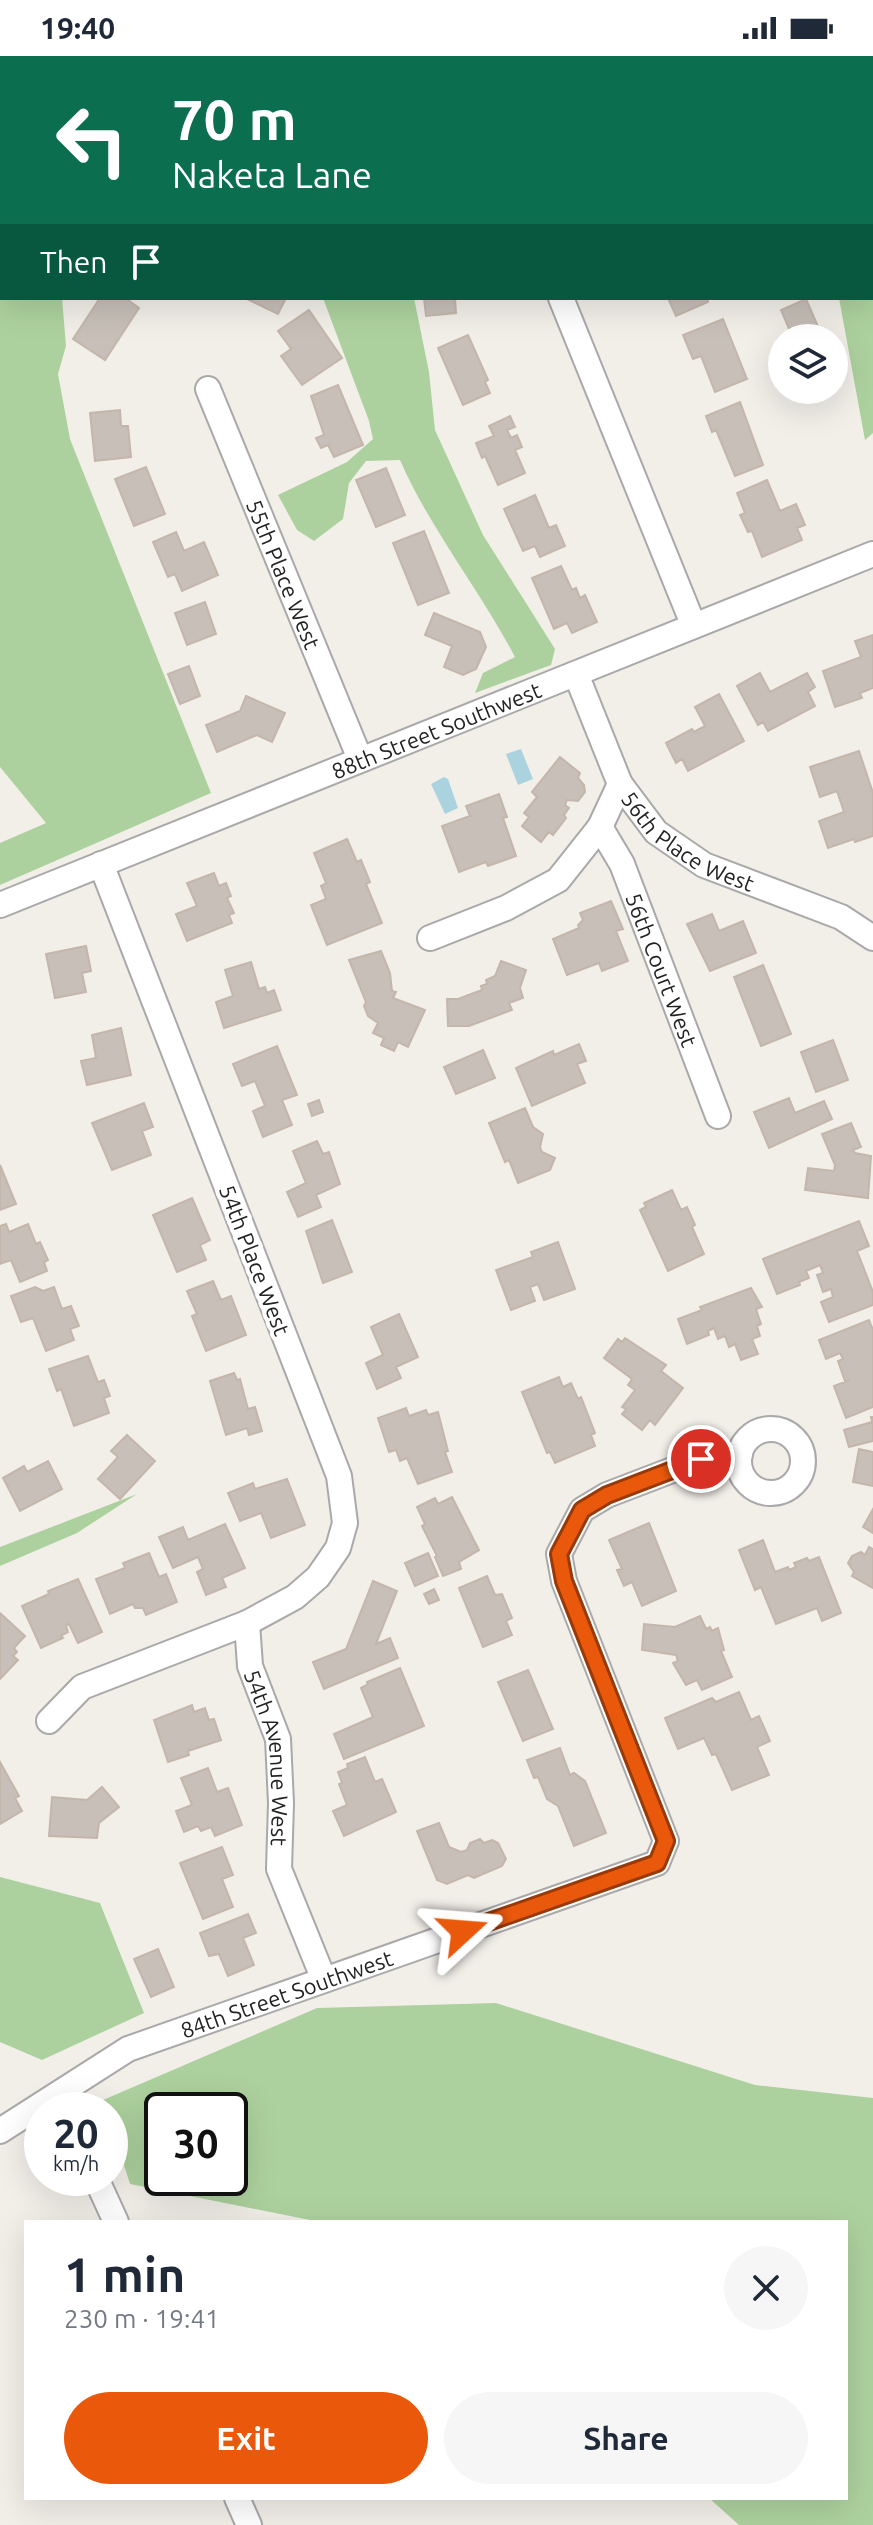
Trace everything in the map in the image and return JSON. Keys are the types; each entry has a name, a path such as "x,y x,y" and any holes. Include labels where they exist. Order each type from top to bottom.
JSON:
{"street":[{"path":"562,300 693,624"},
{"name":"55th Place West","path":"208,389 360,759"},
{"name":"88th Street Southwest","path":"0,905 873,554"},
{"name":"56th Place West","path":"576,674 620,784 656,832 704,865 841,917 873,938"},
{"path":"430,938 506,908 558,880 600,827 620,784"},
{"name":"56th Court West","path":"600,827 622,864 718,1116"},
{"name":"54th Place West","path":"49,1721 82,1687 247,1623 295,1597 318,1577 338,1548 345,1523 339,1476 101,864"},
{"name":"84th Street Southwest","path":"74,2092 128,2049 657,1863 666,1841 564,1581 559,1554 582,1510 607,1495 701,1459 740,1454"},
{"name":"54th Avenue West","path":"247,1623 250,1666 278,1739 281,1803 279,1869 324,1980"},
{"name":"84th Street Southwest","path":"0,2131 24,2120"},
{"path":"104,2196 115,2220"},
{"path":"238,2500 249,2525"}],"green space":[{"path":"0,300 62,300 66,346 58,374 70,439 211,793 0,885 0,843 46,823 0,767"},
{"path":"324,300 414,300 429,372 435,430 483,535 555,649 551,665 475,693 483,673 515,657 426,510 400,460 366,461 349,483 343,519 314,541 297,530 278,495 347,462 373,439"},
{"path":"839,300 873,300 873,433 865,440 848,347 848,324 844,324"},
{"path":"137,1494 77,1533 0,1566 0,1547"},
{"path":"0,1877 100,1903 144,2013 42,2060 0,2042"},
{"path":"496,2003 755,2085 873,2098 873,2525 739,2525 711,2500 848,2500 848,2220 310,2220 190,2196 248,2196 248,2092 144,2092 144,2187 130,2184 128,2092 122,2092 317,2008"}],"water":[{"path":"521,749 533,779 518,785 506,754"},
{"path":"444,777 448,779 458,808 445,814 431,784"}],"building":[{"path":"99,300 128,300 139,308 105,360 73,339"},
{"path":"249,300 285,300 278,314"},
{"path":"424,300 455,300 456,313 426,316"},
{"path":"669,300 708,300 708,302 676,316"},
{"path":"806,300 817,324 787,324 781,310"},
{"path":"309,310 342,358 302,385 281,356 291,349 278,331"},
{"path":"723,319 747,379 715,392 701,356 693,359 683,335"},
{"path":"468,335 488,380 485,382 490,393 463,405 438,348"},
{"path":"338,385 363,445 334,457 328,445 321,448 316,438 324,435 311,396"},
{"path":"740,402 763,465 735,476 716,430 712,432 706,416"},
{"path":"120,410 121,426 128,426 131,457 95,461 90,413"},
{"path":"510,416 515,427 507,430 511,438 517,435 522,447 515,450 525,473 498,485 476,443 494,436 489,426"},
{"path":"146,467 165,514 134,526 115,479"},
{"path":"386,468 405,515 376,527 356,480"},
{"path":"767,480 780,511 796,504 805,525 797,528 802,540 762,557 752,531 748,532 740,515 745,513 737,493"},
{"path":"535,495 549,528 556,525 565,546 540,557 535,546 523,551 504,509"},
{"path":"424,531 449,593 418,605 393,543"},
{"path":"176,532 184,551 204,542 218,575 182,591 175,574 168,577 153,542"},
{"path":"561,566 572,590 576,588 580,598 585,595 597,622 572,633 567,623 554,629 532,578"},
{"path":"205,602 216,634 187,645 175,613"},
{"path":"434,613 480,632 486,647 476,669 463,675 444,667 452,646 425,635"},
{"path":"873,635 873,688 860,693 862,698 835,707 823,671 861,657 855,641"},
{"path":"189,666 200,696 180,704 168,674"},
{"path":"760,673 770,692 807,673 815,687 808,692 815,706 768,731 763,722 758,725 737,686"},
{"path":"719,694 744,741 688,771 682,759 676,763 666,743 692,729 694,732 705,726 695,707"},
{"path":"246,696 285,713 272,742 257,735 217,752 206,725 240,711"},
{"path":"859,751 873,793 873,836 828,848 819,821 844,812 837,791 820,797 810,767"},
{"path":"560,757 580,773 578,778 585,792 578,801 567,800 565,805 569,808 564,815 566,818 553,835 549,832 541,842 522,826 529,817 524,813 537,797 532,792"},
{"path":"499,794 507,817 503,818 516,856 459,872 442,826 470,816 466,806"},
{"path":"347,839 357,862 361,860 370,882 366,884 382,923 327,945 311,905 326,899 321,886 326,883 314,853"},
{"path":"214,873 219,886 226,883 231,896 227,898 234,913 229,915 232,923 187,941 176,914 197,906 187,883"},
{"path":"611,901 623,929 616,931 628,961 602,971 599,963 567,975 553,939 579,928 583,920 580,913"},
{"path":"712,914 719,931 743,921 756,953 710,971 687,924"},
{"path":"86,946 91,971 82,973 86,992 55,998 46,954"},
{"path":"381,951 390,973 392,991 396,992 393,998 425,1010 408,1047 398,1042 394,1051 381,1045 384,1038 373,1033 378,1023 368,1016 364,1006 366,1002 349,960"},
{"path":"501,961 526,970 520,988 523,998 509,1003 512,1010 469,1026 448,1026 447,999 458,999 482,990 481,986 487,984 486,980 495,976"},
{"path":"251,962 259,989 265,987 267,993 274,990 281,1010 224,1028 216,1002 233,996 225,970"},
{"path":"763,965 791,1034 761,1046 734,977"},
{"path":"121,1028 131,1075 87,1085 81,1061 96,1058 92,1035"},
{"path":"833,1040 848,1080 816,1092 801,1052"},
{"path":"579,1044 586,1061 577,1064 585,1083 532,1106 516,1068 553,1051 554,1055"},
{"path":"277,1046 297,1095 282,1100 292,1125 263,1137 253,1111 265,1106 255,1081 242,1086 233,1064"},
{"path":"483,1050 495,1078 456,1094 444,1067"},
{"path":"789,1098 795,1113 824,1101 832,1119 769,1148 754,1112"},
{"path":"319,1100 323,1112 312,1116 308,1104"},
{"path":"144,1103 153,1127 142,1131 151,1155 112,1170 92,1123"},
{"path":"525,1108 533,1127 543,1134 542,1152 555,1158 550,1170 518,1183 509,1160 505,1162 489,1123"},
{"path":"851,1123 861,1147 853,1150 871,1156 868,1198 805,1190 808,1168 834,1171 835,1165 822,1134"},
{"path":"317,1141 323,1154 329,1152 340,1184 316,1195 321,1207 298,1217 287,1192 306,1183 293,1151"},
{"path":"0,1165 16,1204 0,1210"},
{"path":"672,1190 681,1210 687,1207 704,1254 668,1271 640,1210 646,1207 644,1203"},
{"path":"192,1198 210,1240 200,1245 206,1260 177,1272 153,1215"},
{"path":"332,1220 352,1272 323,1283 306,1231"},
{"path":"859,1221 869,1246 857,1251 873,1292 873,1305 829,1322 821,1302 833,1297 831,1289 823,1292 817,1275 823,1273 820,1265 806,1271 809,1278 799,1282 800,1285 777,1294 763,1259"},
{"path":"6,1224 9,1232 28,1224 36,1244 40,1242 48,1260 44,1262 47,1271 20,1282 11,1260 0,1264 0,1226"},
{"path":"558,1242 575,1289 544,1300 538,1284 530,1287 535,1301 511,1310 496,1270 533,1257 531,1252"},
{"path":"213,1281 221,1300 231,1296 246,1335 206,1351 192,1316 197,1314 187,1291"},
{"path":"35,1287 43,1291 54,1287 62,1309 71,1306 79,1326 70,1329 74,1340 46,1351 33,1318 21,1322 11,1296"},
{"path":"751,1288 762,1307 756,1309 761,1324 757,1326 760,1336 752,1339 758,1354 741,1360 735,1344 729,1347 725,1336 718,1339 714,1328 708,1331 709,1335 687,1344 678,1319 702,1310 700,1307"},
{"path":"399,1314 418,1357 396,1367 401,1378 377,1389 366,1363 383,1355 371,1327"},
{"path":"869,1320 873,1330 873,1407 846,1418 834,1386 850,1380 845,1381 838,1361 843,1359 840,1353 826,1359 819,1340"},
{"path":"625,1338 666,1365 661,1371 683,1388 655,1425 650,1420 642,1430 622,1414 626,1409 622,1407 635,1390 628,1385 632,1379 604,1358 618,1339 622,1342"},
{"path":"88,1356 98,1382 104,1380 110,1396 104,1398 109,1413 74,1426 61,1389 57,1391 49,1369"},
{"path":"234,1373 237,1380 240,1379 248,1409 255,1407 262,1431 249,1435 247,1428 226,1435 210,1381"},
{"path":"559,1377 563,1387 571,1383 578,1399 581,1397 595,1433 591,1435 595,1446 555,1463 550,1452 547,1453 522,1392"},
{"path":"406,1408 409,1416 426,1410 428,1415 438,1412 452,1472 418,1484 407,1458 400,1461 396,1450 389,1452 378,1418"},
{"path":"873,1417 873,1441 849,1447 844,1430 872,1422"},
{"path":"127,1435 155,1461 120,1499 98,1479 118,1457 111,1451"},
{"path":"859,1449 873,1452 873,1486 853,1482"},
{"path":"48,1461 62,1489 20,1511 3,1478 24,1466 27,1472"},
{"path":"287,1479 305,1525 271,1538 261,1513 240,1521 228,1493 253,1483 255,1489"},
{"path":"452,1497 479,1550 459,1562 461,1569 443,1576 417,1507 435,1498 438,1504"},
{"path":"873,1509 873,1533 863,1527"},
{"path":"649,1523 676,1591 642,1606 632,1582 624,1586 617,1570 622,1569 609,1540"},
{"path":"225,1524 245,1568 222,1578 226,1587 206,1595 197,1572 203,1569 198,1557 173,1568 159,1537 183,1527 188,1540"},
{"path":"763,1540 775,1572 796,1567 794,1563 807,1558 809,1561 819,1557 841,1613 822,1621 817,1608 776,1624 761,1587 755,1590 739,1550"},
{"path":"869,1547 873,1549 873,1588 852,1576 854,1572 848,1563 852,1556 861,1552 865,1555"},
{"path":"149,1553 159,1577 166,1574 177,1602 146,1615 143,1608 135,1608 133,1604 110,1614 96,1579 125,1568 123,1563"},
{"path":"428,1553 438,1576 415,1586 405,1563"},
{"path":"487,1576 495,1595 502,1594 512,1618 506,1621 512,1635 483,1647 459,1588"},
{"path":"78,1579 102,1632 78,1643 69,1624 66,1626 68,1632 61,1636 63,1638 41,1648 22,1606"},
{"path":"373,1581 397,1591 376,1644 390,1638 398,1658 324,1689 313,1662 346,1649"},
{"path":"434,1589 439,1600 429,1604 424,1594"},
{"path":"0,1613 25,1636 14,1648 17,1652 13,1656 18,1660 0,1679"},
{"path":"700,1616 706,1629 710,1627 712,1631 718,1628 724,1650 721,1651 732,1677 702,1690 697,1680 686,1685 673,1663 678,1661 676,1655 642,1650 644,1624 675,1627"},
{"path":"400,1668 424,1726 344,1759 334,1734 373,1717 361,1688 367,1682"},
{"path":"528,1670 553,1729 523,1741 498,1682"},
{"path":"739,1692 751,1720 759,1716 770,1741 757,1747 769,1775 732,1790 716,1754 712,1755 704,1738 678,1749 665,1718 712,1698 716,1702"},
{"path":"192,1705 194,1712 205,1708 209,1720 214,1719 221,1740 188,1751 189,1755 168,1762 154,1720"},
{"path":"560,1748 570,1775 574,1773 585,1781 606,1833 574,1846 558,1806 547,1799 527,1760"},
{"path":"365,1757 375,1782 382,1779 396,1812 344,1836 333,1811 347,1805 338,1772 348,1768 347,1764"},
{"path":"0,1762 19,1796 15,1798 22,1811 0,1824"},
{"path":"208,1768 217,1792 228,1788 242,1825 215,1836 211,1827 201,1831 198,1826 184,1832 176,1811 192,1805 181,1778"},
{"path":"102,1787 119,1807 99,1823 97,1838 49,1836 52,1797 87,1800"},
{"path":"439,1823 449,1847 461,1852 480,1839 484,1843 492,1840 498,1843 506,1859 502,1866 474,1878 468,1875 447,1884 437,1880 417,1831"},
{"path":"222,1847 233,1875 222,1879 233,1907 203,1919 180,1863"},
{"path":"248,1914 256,1933 243,1938 254,1965 228,1976 219,1954 209,1956 200,1933"},
{"path":"158,1949 174,1987 151,1997 134,1959"}],"route":[{"path":"463,1931 657,1863 666,1841 564,1581 559,1554 582,1510 607,1495 701,1459"}]}
